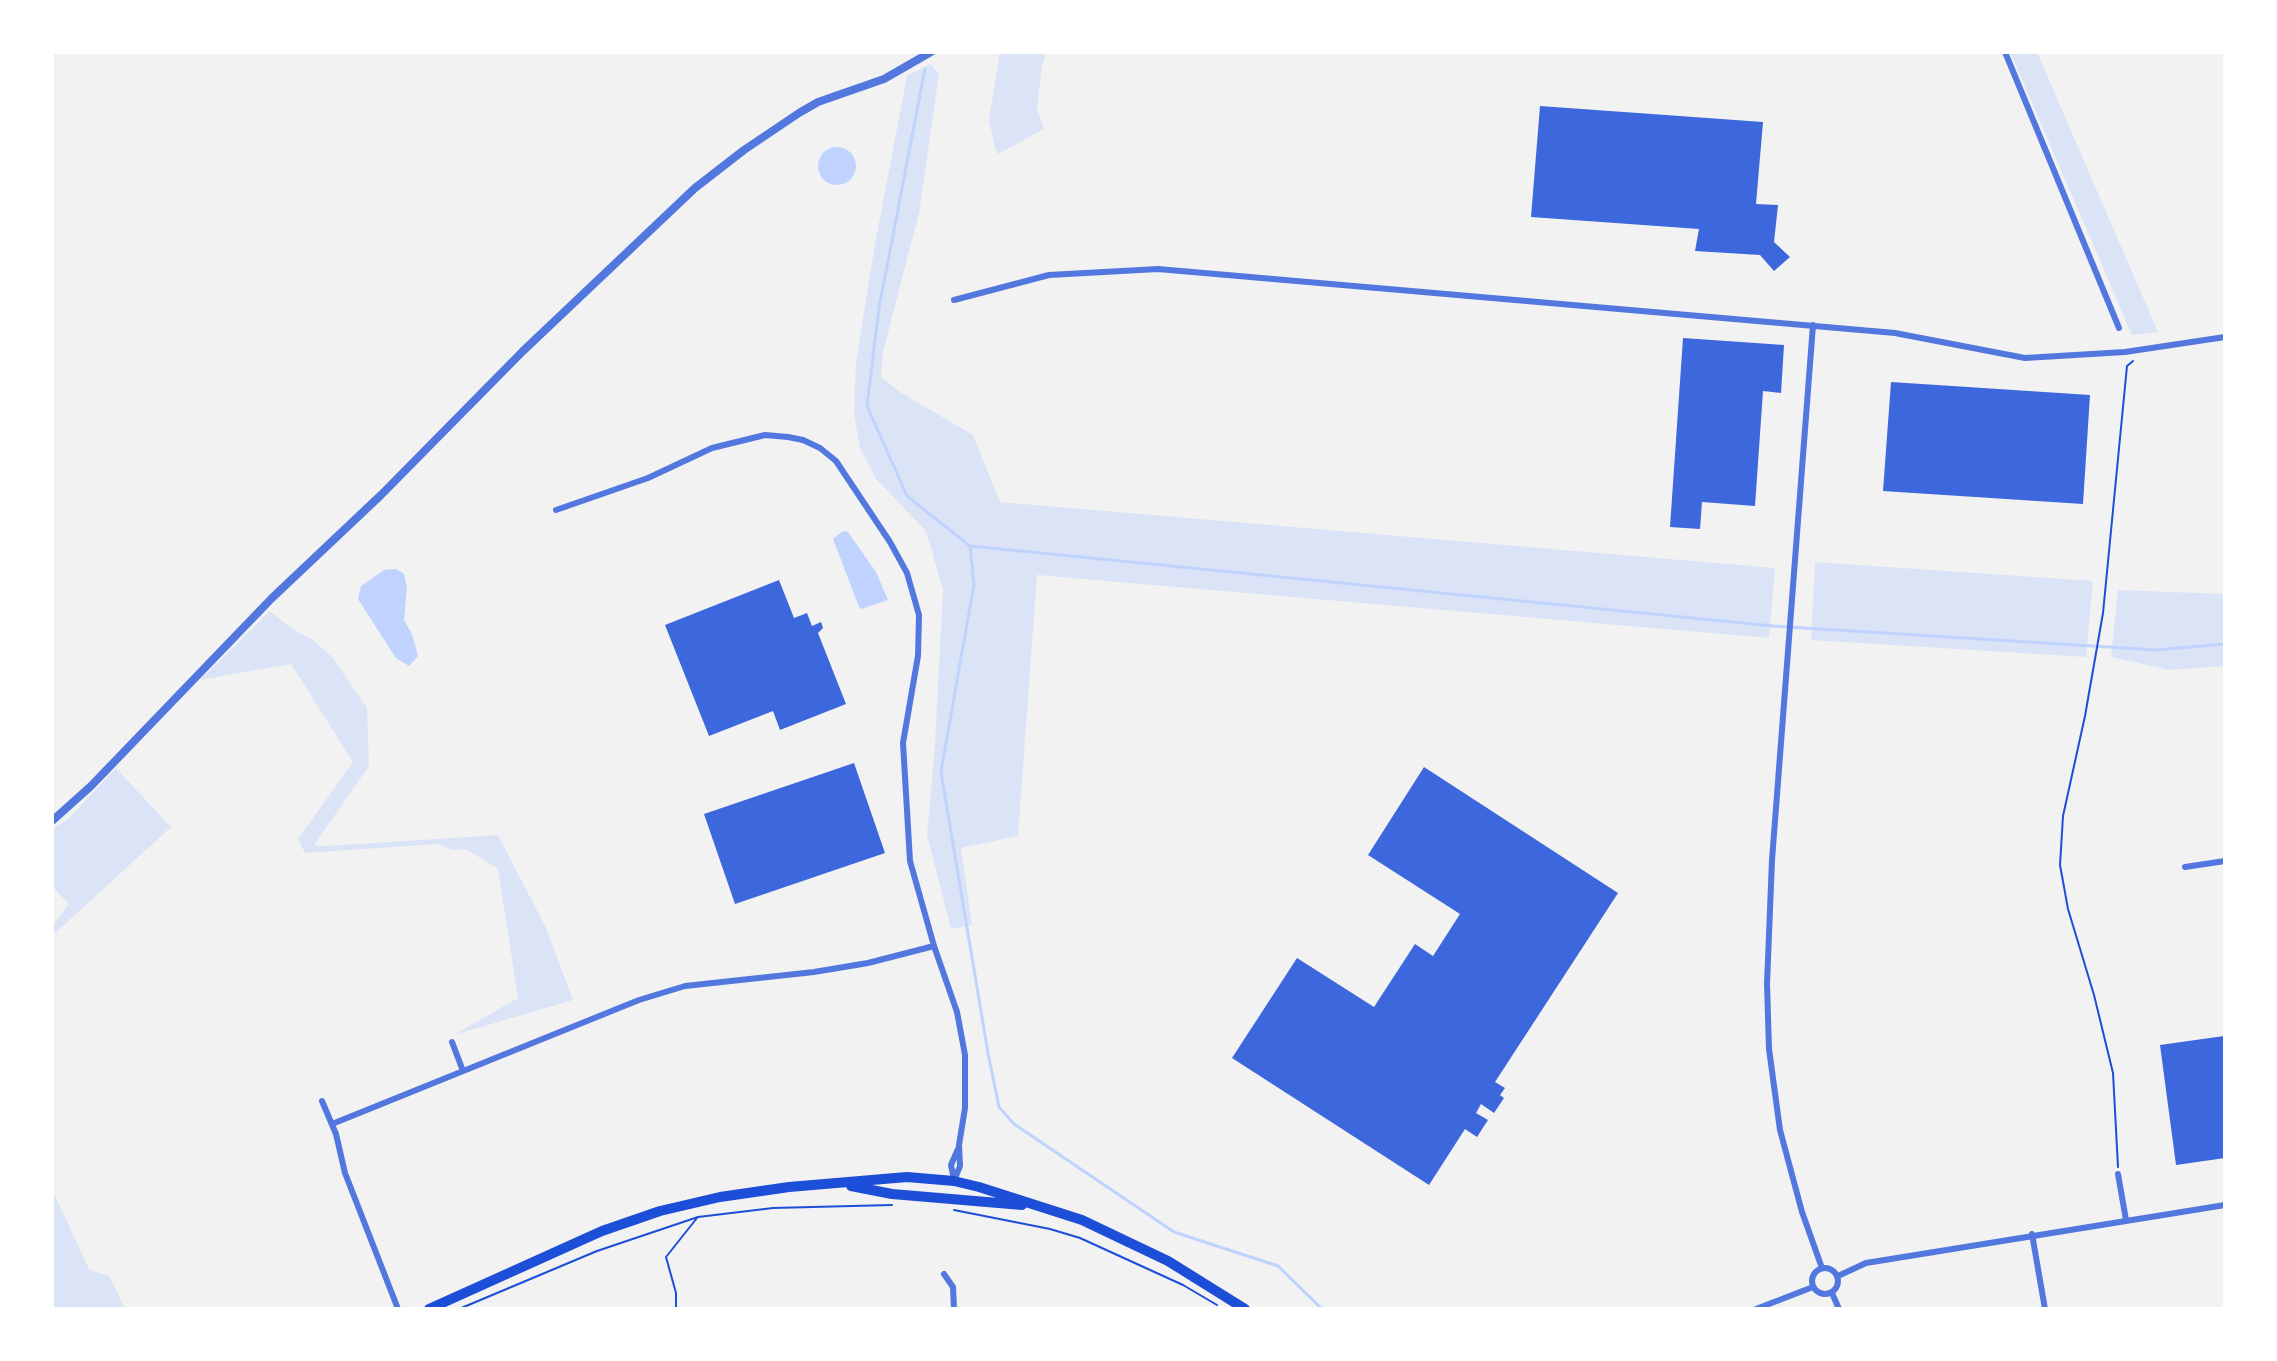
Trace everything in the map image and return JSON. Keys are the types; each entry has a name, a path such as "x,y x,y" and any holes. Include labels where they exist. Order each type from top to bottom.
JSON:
{"main road":[{"path":"429,1309 639,1217 720,1197 789,1187 907,1177 954,1181 1082,1220 1168,1261 1245,1309"},
{"path":"951,1199 954,1181"},
{"path":"837,1183 892,1194 1035,1206"}],"street":[{"path":"52,821 91,786 272,598 381,495 523,351 695,188 744,150 818,102 884,79 931,52"},
{"path":"2005,52 2119,328"},
{"path":"954,300 1049,275 1158,269 1895,333 2025,358 2133,351 2225,337"},
{"path":"1813,325 1788,642 1767,984 1769,1049 1780,1130 1802,1212 1822,1268"},
{"path":"556,510 648,478 712,448 749,437 765,435 803,440 836,461 907,573 919,615 918,656 903,743 910,861 957,1012 965,1055 965,1108 959,1145 951,1165 954,1181"},
{"path":"2185,867 2225,861"},
{"path":"332,1124 639,1000 685,986 814,972 868,963 934,946"},
{"path":"452,1042 463,1071"},
{"path":"322,1101 332,1124 345,1173 398,1309"},
{"path":"2118,1174 2126,1220"},
{"path":"1838,1276 1866,1263 2225,1205"},
{"path":"2032,1234 2045,1309"},
{"path":"1813,1287 1823,1294 1832,1293 1839,1283 1833,1270 1822,1268"},
{"path":"1813,1287 1813,1278 1822,1268"},
{"path":"944,1274 953,1287 954,1309"},
{"path":"1756,1309 1813,1287"},
{"path":"1832,1293 1839,1309"}],"path":[{"path":"2118,1174 2113,1073 2068,909 2060,865 2063,816 2103,613 2127,366 2133,363 2133,351"},
{"path":"459,1309 597,1251 698,1217 773,1208 897,1205"},
{"path":"971,1214 1080,1238 1183,1285 1225,1309"},
{"path":"676,1309 676,1293 666,1257 698,1217"}],"shaded area":[{"path":"1000,52 1046,52 1037,110 1044,129 998,154 989,120"},
{"path":"2010,52 2037,52 2158,332 2132,335"},
{"path":"930,64 939,73 919,213 883,352 881,377 900,392 973,435 1000,502 1775,568 1769,638 1037,575 1018,836 961,848 972,925 951,929 927,835 943,590 926,531 876,479 860,448 854,414 856,362 907,76"},
{"path":"1815,562 2093,581 2086,657 1811,640"},
{"path":"2118,590 2225,594 2225,666 2169,670 2111,657"},
{"path":"270,611 332,657 367,708 369,766 314,845 498,835 546,928 573,1000 454,1035 518,998 498,869 466,849 452,850 438,844 305,853 298,839 353,762 291,664 200,680"},
{"path":"116,768 171,827 52,936 52,926 69,904 52,886 52,830 69,818"},
{"path":"52,1189 89,1269 110,1277 125,1309 52,1309"}],"water":[{"path":"837,147 850,153 856,166 850,179 837,185 824,179 818,166 824,153"},
{"path":"843,531 848,532 876,572 888,600 861,609 859,607 833,539"},
{"path":"396,569 404,574 407,588 404,620 418,656 409,666 396,658 358,599 361,586 384,570"}],"building":[{"path":"1540,106 1763,122 1756,204 1778,205 1774,242 1790,257 1774,271 1760,255 1695,251 1699,229 1531,217"},
{"path":"1683,338 1784,345 1781,393 1763,391 1755,506 1702,502 1700,529 1670,527"},
{"path":"1891,382 2090,395 2083,504 1883,491"},
{"path":"779,580 794,618 807,613 812,626 821,622 823,628 818,633 846,704 780,730 773,711 709,736 665,625"},
{"path":"854,763 885,853 735,904 704,814"},
{"path":"1424,767 1618,893 1495,1082 1505,1088 1500,1095 1504,1098 1494,1113 1481,1104 1476,1113 1488,1120 1477,1137 1465,1129 1429,1185 1232,1058 1297,958 1374,1007 1415,944 1433,956 1460,914 1368,855"},
{"path":"2224,1036 2225,1158 2176,1165 2160,1045"}],"waterway":[{"path":"925,69 879,308 867,406 907,496 970,546 1773,626 2156,650 2225,644"},
{"path":"970,546 974,584 941,772 999,1107 1014,1124 1174,1232 1278,1266 1322,1309"}]}
